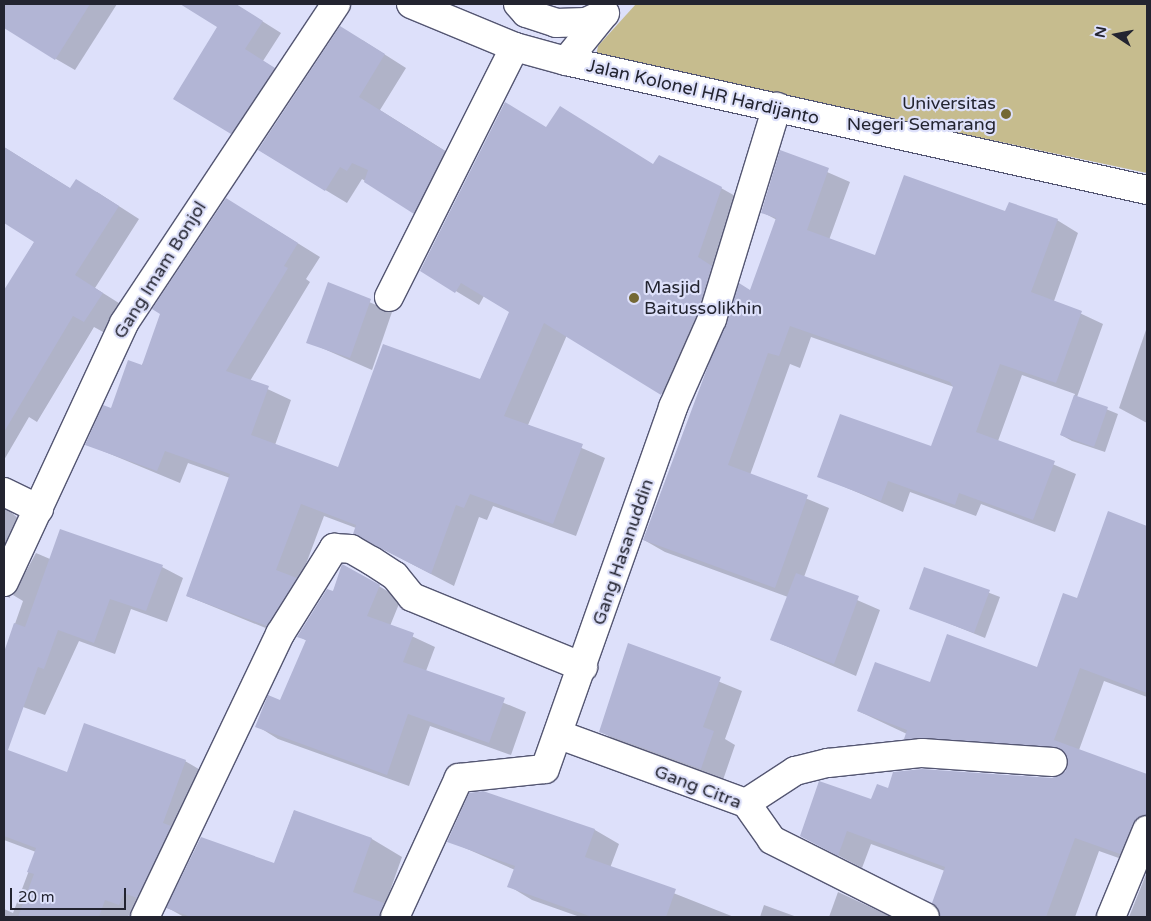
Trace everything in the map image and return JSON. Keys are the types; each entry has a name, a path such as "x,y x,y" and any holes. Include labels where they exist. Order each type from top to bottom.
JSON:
{"street":[{"name":"Gang Imam Bonjol","path":"4,582 124,323 336,4"},
{"path":"518,4 526,12 556,23 586,22 609,8"},
{"name":"Jalan Kolonel HR Hardijanto","path":"425,6 515,47 566,61 1147,190"},
{"path":"566,61 609,8"},
{"path":"389,297 515,47"},
{"name":"Gang Hasanuddin","path":"394,917 459,778 545,769 560,735 673,407 712,319 777,107"},
{"path":"4,492 39,509"},
{"path":"145,917 280,634 334,548 351,549 372,561 395,576 412,597 583,667"},
{"name":"Gang Citra","path":"560,735 746,803 772,840 925,917"},
{"path":"746,803 795,771 828,762 922,753 1053,762"},
{"path":"1112,917 1147,830"}],"shaded area":[{"name":"Universitas Negeri Semarang","path":"636,4 1147,4 1147,173 596,56 598,46"}],"building":[{"path":"4,4 90,4 55,60 4,28"},
{"path":"180,4 236,4 263,21 245,49 275,68 231,134 173,99 217,27"},
{"path":"340,26 385,54 359,97 445,151 414,214 364,182 368,170 352,163 347,171 340,167 325,191 258,150"},
{"path":"505,102 546,127 560,106 653,164 659,155 722,187 698,257 712,266 697,314 661,395 544,323 504,416 583,444 553,524 470,494 464,508 456,505 431,574 353,534 356,525 301,504 276,570 297,578 267,626 186,596 230,474 165,451 157,471 85,445 103,405 111,408 128,360 142,365 160,314 152,309 226,198 298,243 284,266 288,268 226,371 269,386 251,435 338,467 383,344 480,379 509,312 461,283 455,293 420,271"},
{"path":"4,147 70,188 76,179 119,206 75,275 103,293 84,322 73,316 4,432 4,290 34,242 4,223"},
{"path":"780,150 829,168 807,230 875,255 904,175 1005,211 1009,202 1058,219 1031,292 1082,311 1056,383 1000,364 976,432 1055,461 1033,520 959,493 955,505 888,481 881,501 817,477 840,414 931,446 953,387 950,382 790,326 779,356 768,353 728,465 808,495 775,588 643,540 739,283 750,290 776,218 761,213"},
{"path":"328,282 371,299 350,358 306,343"},
{"path":"1074,395 1108,407 1094,447 1060,435"},
{"path":"1108,511 1147,526 1147,693 1080,668 1054,740 1147,774 1147,815 1133,824 1120,854 1075,838 1046,917 940,917 932,903 945,867 847,831 838,856 800,836 819,781 871,799 877,784 888,788 893,772 922,769 1052,778 1066,771 1067,756 1055,747 904,739 907,730 857,711 875,662 930,682 947,634 1037,667 1063,593 1077,598"},
{"path":"60,529 163,565 146,611 110,599 94,643 58,630 44,669 38,667 8,750 67,772 84,723 186,760 163,823 171,826 137,898 124,893 119,905 105,900 99,917 18,917 34,874 27,872 36,848 4,836 4,652 14,623 25,627"},
{"path":"342,564 380,585 367,616 414,633 403,662 505,698 489,743 408,714 387,775 255,727 268,695 280,700 306,640 297,637 327,589 333,591"},
{"path":"924,567 990,590 974,633 909,609"},
{"path":"796,573 859,596 834,664 770,640"},
{"path":"628,643 721,677 703,727 714,731 701,769 599,732"},
{"path":"483,791 595,829 585,857 676,889 666,917 592,917 507,887 515,866 447,842 469,793"},
{"path":"294,810 372,838 353,892 384,903 380,917 191,917 166,908 201,837 274,863"}],"place":[{"name":"Universitas Negeri Semarang","path":"1006,114"},
{"name":"Masjid Baitussolikhin","path":"634,298"}]}
